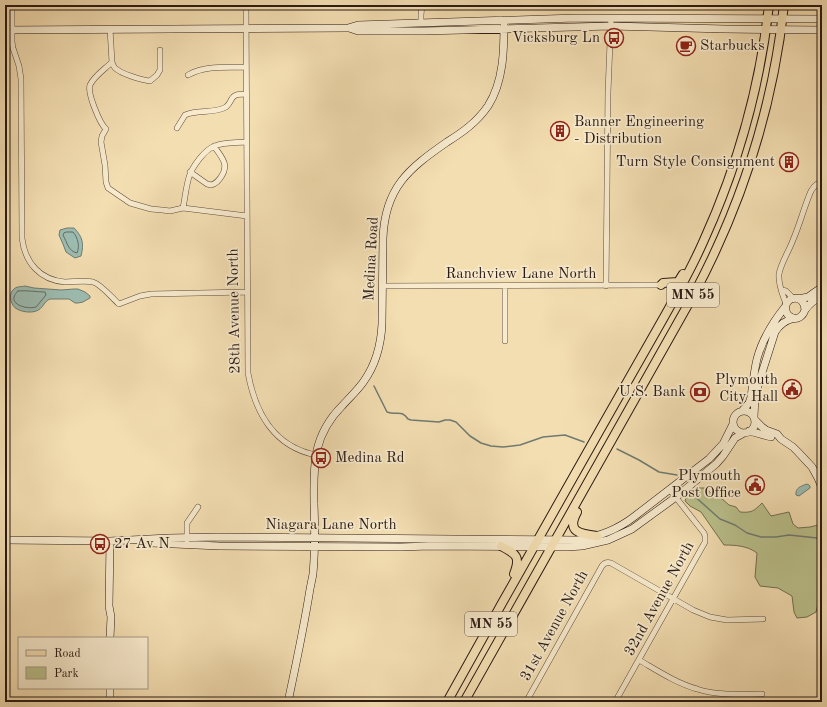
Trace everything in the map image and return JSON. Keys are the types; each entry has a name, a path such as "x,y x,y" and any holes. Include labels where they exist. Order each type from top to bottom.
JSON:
{"main road":[{"name":"MN 55","path":"447,702 667,311 704,240 718,209 742,139 759,72 769,5"},
{"name":"MN 55","path":"464,702 709,266 733,210 756,144 767,106 776,66 784,5"},
{"path":"661,285 663,283 675,283 680,280 700,240 709,227"},
{"path":"661,285 663,287 667,287 671,292 667,311"},
{"path":"591,477 585,495 572,522 574,528 579,533 597,536"},
{"path":"500,546 513,553 517,558 518,563 506,598"}],"street":[{"path":"12,5 9,30 21,79 22,238 26,255 35,269 57,281 94,282 119,304 140,296 151,294 247,292"},
{"name":"28th Avenue North","path":"246,5 248,373 250,385 258,409 279,438 297,450 316,455"},
{"path":"422,5 422,23"},
{"path":"348,28 358,24 504,20 611,18 822,19"},
{"path":"606,286 608,92 611,18"},
{"name":"Medina Road","path":"316,455 321,437 333,416 364,382 376,360 382,336 383,225 391,199 397,187 414,166 470,126 488,105 497,87 502,68 504,20"},
{"path":"9,30 348,28 358,31 424,32 611,26 822,30"},
{"path":"110,29 112,62 114,67 143,81 150,81 160,70 160,50"},
{"path":"112,62 97,75 90,85 89,90 94,106 106,130 102,136 101,142 108,188 130,203 150,209 170,211 183,208 247,216"},
{"path":"188,75 198,70 212,68 246,67"},
{"path":"177,128 183,117 188,113 210,111 225,107 235,95 246,94"},
{"path":"183,208 190,172 197,161 214,146 246,142"},
{"path":"190,172 208,184 211,185 217,182 224,172 225,164 214,146"},
{"path":"794,318 791,318 786,313 786,305 779,279 781,267 795,236 811,191 817,184 822,182"},
{"name":"Ranchview Lane North","path":"382,286 661,285"},
{"path":"505,286 505,342"},
{"path":"554,544 597,536 609,532 624,524 714,455 723,444 733,424 735,415 742,411 749,403 756,362 762,343 788,301 808,297 822,287"},
{"path":"782,290 786,291 795,299 800,300 804,304 805,310"},
{"path":"536,543 582,546 596,544 614,538 632,529 705,474 723,456 735,438 747,432 754,426 755,397 775,332 778,327 786,320 801,316 812,303 822,296"},
{"path":"742,411 749,412 762,427 777,434 781,440"},
{"path":"733,424 737,430 759,433 781,440 793,447 815,472 822,488"},
{"path":"288,702 313,576 314,472 316,455"},
{"name":"32nd Avenue North","path":"615,702 706,539 704,533 670,490"},
{"path":"187,542 187,523 198,507"},
{"name":"Niagara Lane North","path":"5,540 187,542 314,538 536,543"},
{"path":"110,541 110,637"},
{"name":"Niagara Lane North","path":"187,542 225,546 314,547 500,546 536,543"},
{"name":"31st Avenue North","path":"526,702 604,564 611,563 673,599"},
{"path":"673,599 701,614 710,617 728,620 763,619"},
{"path":"639,660 672,679 698,690 727,694 762,694"},
{"path":"110,689 110,702"}],"green space":[{"path":"698,488 705,488 729,505 736,507 740,512 752,511 762,503 771,516 789,512 793,524 798,528 822,524 821,592 816,612 807,617 797,618 794,612 792,596 778,588 760,586 755,577 757,553 742,546 724,545 701,512 690,506 685,501 687,495"},
{"path":"820,681 822,682 822,702 817,702 818,686"}],"water":[{"path":"74,228 81,238 81,256 75,258 66,252 59,235 60,230"},
{"path":"25,286 61,290 78,289 85,292 90,296 90,298 78,303 75,303 69,299 50,299 34,312 24,311 15,308 10,297 11,292 14,289"},
{"path":"807,484 810,488 799,496 796,495 797,489"}],"waterway":[{"path":"374,386 387,412 401,413 411,420 439,422 450,420 456,422 470,436 481,443 491,446 503,447 520,445 543,437 565,435 584,442"},
{"path":"617,449 659,472 677,475"},
{"path":"692,494 720,519 735,525 747,533 761,537 789,535 817,538"}],"place":[{"name":"Vicksburg Ln","path":"614,38"},
{"name":"Starbucks","path":"686,46"},
{"name":"Banner Engineering - Distribution","path":"560,131"},
{"name":"Turn Style Consignment","path":"789,162"},
{"name":"Plymouth City Hall","path":"792,389"},
{"name":"U.S. Bank","path":"700,392"},
{"name":"Medina Rd","path":"321,458"},
{"name":"Plymouth Post Office","path":"755,485"},
{"name":"27 Av N","path":"100,544"}]}
